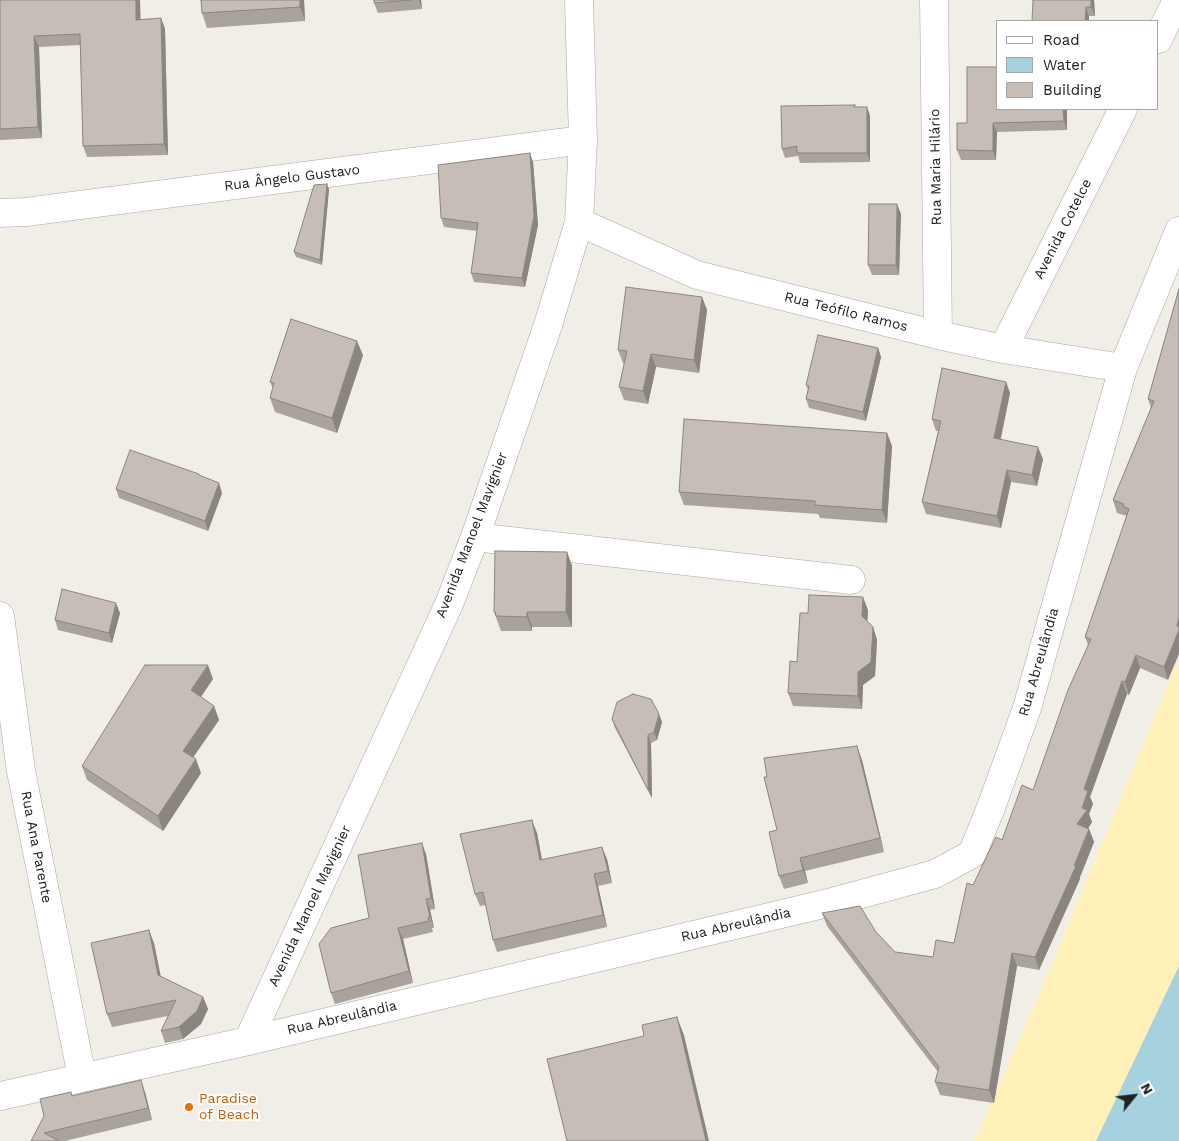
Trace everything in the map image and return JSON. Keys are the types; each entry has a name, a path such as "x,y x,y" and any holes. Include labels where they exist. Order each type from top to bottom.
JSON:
{"street":[{"name":"Avenida Manoel Mavignier","path":"248,1041 449,604 548,325 579,222 583,140 579,0"},
{"name":"Rua Maria Hilário","path":"934,0 938,335"},
{"path":"1159,37 1177,0"},
{"name":"Avenida Cotelce","path":"1003,349 1122,110"},
{"name":"Rua Ângelo Gustavo","path":"0,213 26,212 583,140"},
{"name":"Rua Teófilo Ramos","path":"579,222 697,275 938,335 1003,349 1122,368"},
{"path":"1122,368 1179,232"},
{"name":"Rua Abreulândia","path":"0,1096 248,1041 832,902 935,874 972,854 1027,708 1122,368"},
{"path":"474,538 851,580"},
{"name":"Rua Ana Parente","path":"0,616 21,772 82,1077"}],"sand":[{"path":"1179,658 1179,966 1096,1141 974,1141 1038,997"}],"water":[{"path":"1179,966 1179,1141 1096,1141"}],"building":[{"path":"0,0 136,0 136,20 161,18 164,144 83,146 80,34 34,36 38,127 0,129"},
{"path":"201,0 300,0 300,7 202,13"},
{"path":"374,0 411,0 374,3"},
{"path":"1033,0 1091,0 1091,7 1086,7 1085,20 1032,20"},
{"path":"967,67 996,67 996,110 1063,110 1064,121 993,123 993,151 957,150 957,123 967,123"},
{"path":"855,105 854,107 867,107 867,153 797,153 797,146 782,149 781,106"},
{"path":"530,153 534,216 522,278 471,273 478,223 441,218 438,165"},
{"path":"327,184 320,260 294,252 314,185"},
{"path":"869,204 897,204 896,265 868,265"},
{"path":"626,287 702,297 694,360 651,354 643,391 619,387 627,351 618,350"},
{"path":"1179,289 1179,617 1177,626 1179,630 1164,667 1136,655 1125,682 1122,681 1084,789 1088,791 1082,808 1087,810 1077,824 1089,829 1074,866 1076,866 1035,957 1012,953 989,1090 935,1082 939,1067 822,913 860,906 876,932 895,952 933,957 936,940 954,943 967,883 973,885 996,837 1002,840 1022,785 1033,790 1068,690 1091,639 1085,637 1129,509 1123,506 1124,504 1113,500 1154,401 1148,399"},
{"path":"291,319 357,341 332,418 270,398 274,383 270,382"},
{"path":"818,335 878,348 863,412 806,399 809,386 806,385"},
{"path":"942,368 1006,382 994,438 1038,447 1032,475 1007,470 997,516 922,502 941,421 932,419"},
{"path":"684,419 887,433 882,510 815,505 815,501 679,492"},
{"path":"130,450 219,483 205,521 116,489"},
{"path":"495,551 567,552 566,612 527,612 527,617 496,616 494,612"},
{"path":"62,589 116,603 109,633 55,620"},
{"path":"809,595 863,597 862,616 873,627 871,662 858,672 858,696 788,693 790,661 797,662 800,613 808,613"},
{"path":"145,665 208,665 191,690 214,706 183,751 196,759 158,816 82,766"},
{"path":"633,694 651,699 659,714 654,732 648,735 648,790 612,719 617,702"},
{"path":"857,746 880,838 800,858 803,870 779,876 769,832 777,830 764,777 767,777 764,758"},
{"path":"532,820 540,860 602,847 608,871 594,874 603,915 493,940 483,892 475,894 460,834"},
{"path":"422,843 431,898 426,899 430,917 428,917 429,921 398,928 409,971 331,993 319,944 331,928 369,918 358,855"},
{"path":"149,930 158,975 203,997 197,1011 179,1027 161,1031 176,1000 107,1014 91,943"},
{"path":"677,1017 706,1141 567,1141 547,1059 644,1036 642,1025"},
{"path":"141,1080 148,1108 44,1133 59,1141 31,1141 44,1116 40,1099 71,1092 72,1096"}],"place":[{"name":"Paradise of Beach","path":"189,1107"}]}
